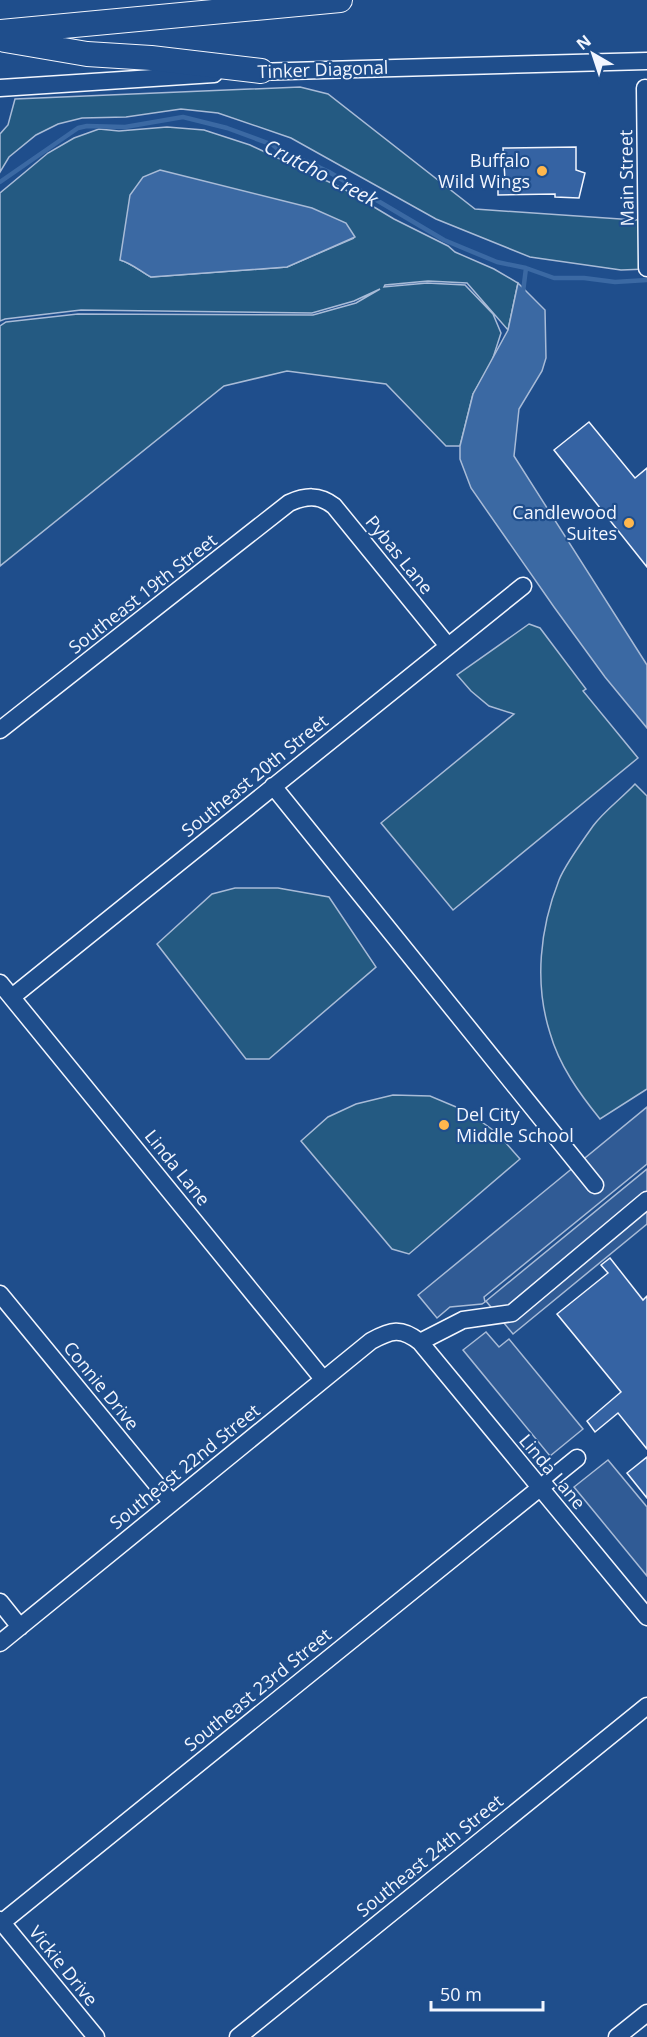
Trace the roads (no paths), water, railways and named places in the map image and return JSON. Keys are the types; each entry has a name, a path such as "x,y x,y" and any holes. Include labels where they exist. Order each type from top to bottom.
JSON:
{"highway":[{"path":"0,32 340,0"},
{"path":"0,39 87,54 150,58 261,71"}],"street":[{"name":"Tinker Diagonal","path":"0,88 261,71 647,61"},
{"name":"Main Street","path":"645,88 647,268"},
{"name":"Pybas Lane","path":"313,496 328,501 334,506 448,646"},
{"name":"Southeast 19th Street","path":"0,730 289,503 302,497 313,496"},
{"name":"Southeast 20th Street","path":"12,997 523,586"},
{"path":"273,786 595,1185"},
{"name":"Linda Lane","path":"0,983 323,1379"},
{"path":"420,1342 463,1320 512,1312 647,1200"},
{"name":"Connie Drive","path":"0,1294 172,1503"},
{"name":"Linda Lane","path":"400,1331 410,1334 420,1342 647,1617"},
{"name":"Southeast 22nd Street","path":"0,1643 371,1341 384,1334 400,1331"},
{"name":"Southeast 23rd Street","path":"1,1922 577,1458"},
{"path":"0,1602 20,1627"},
{"name":"Southeast 24th Street","path":"238,2037 647,1706"},
{"name":"Vickie Drive","path":"1,1922 96,2037"},
{"path":"617,2037 647,2013"}],"waterway":[{"name":"Crutcho Creek","path":"0,182 78,128 87,126 125,127 183,117 227,128 273,145 286,156 308,162 329,172 444,240 497,262 526,268 554,278 584,278 615,282 647,280"},
{"path":"523,292 526,268"}],"place":[{"name":"Buffalo Wild Wings","path":"542,171"},
{"name":"Candlewood Suites","path":"629,523"},
{"name":"Del City Middle School","path":"444,1125"}]}
